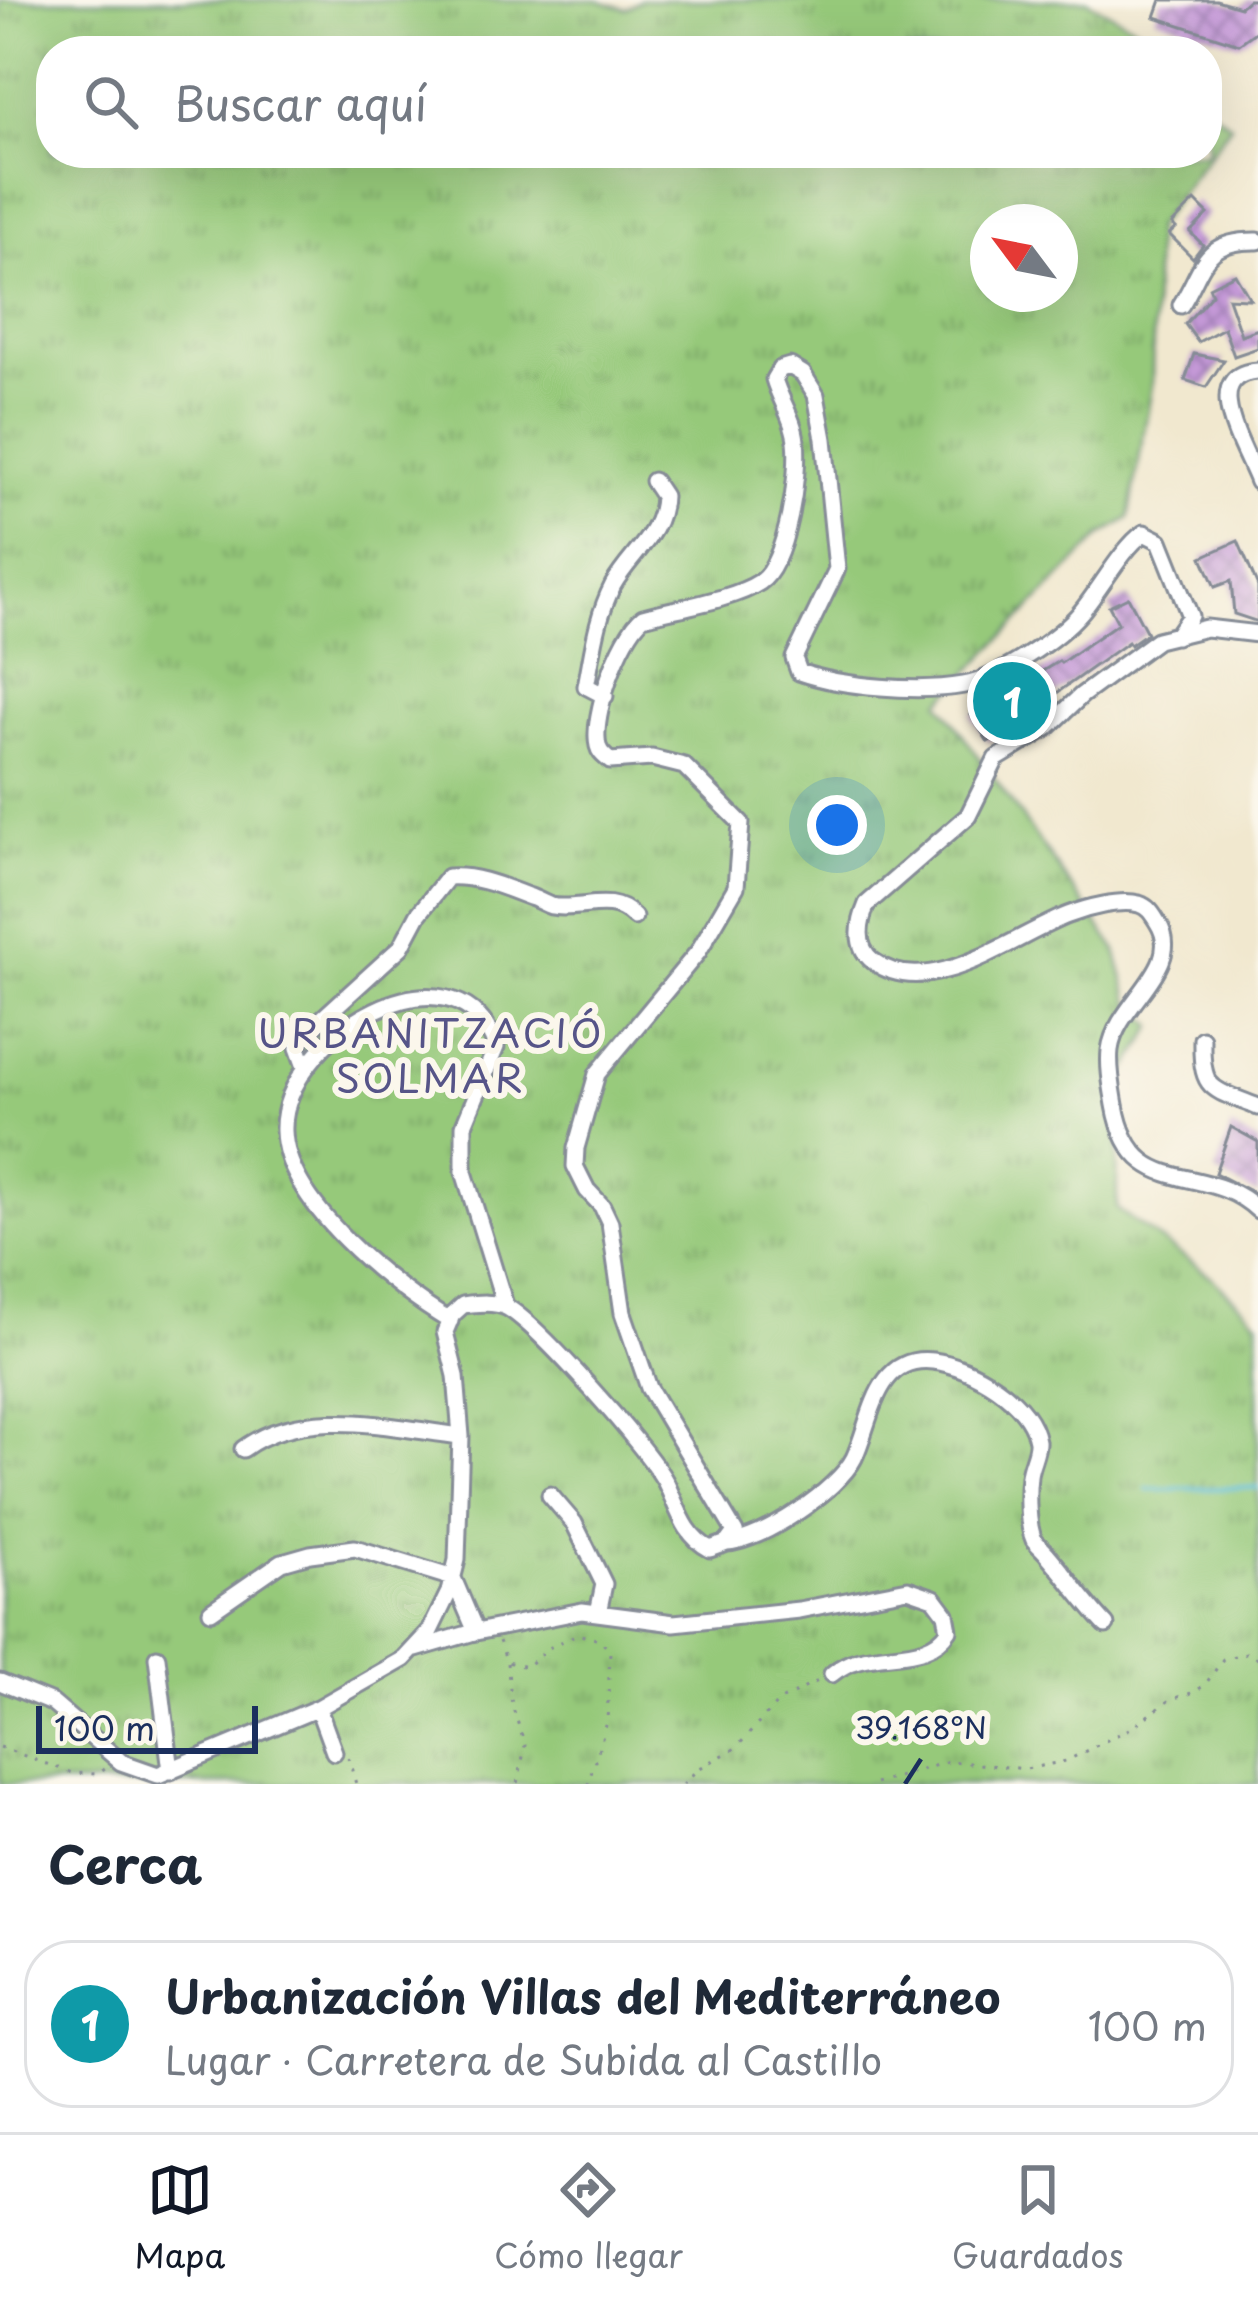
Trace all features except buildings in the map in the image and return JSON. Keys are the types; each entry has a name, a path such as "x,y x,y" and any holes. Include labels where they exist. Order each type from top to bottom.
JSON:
{"street":[{"path":"1181,304 1204,258 1236,243 1258,241"},
{"path":"727,1543 734,1532 649,1388 623,1313 610,1223 575,1166 597,1074 698,952 736,887 741,823 684,766 652,758 610,760 599,752 605,696 619,647 643,617 742,590 762,581 772,568 786,533 796,439 774,379 780,369 790,366 803,374 816,395 836,569 794,658 799,672 905,688 968,685 1066,629 1134,539 1144,533 1160,541 1190,616 1176,636"},
{"path":"1258,370 1233,378 1226,390 1258,482"},
{"path":"605,696 586,686 592,640 615,582 661,518 663,496 652,482"},
{"path":"1258,634 1206,628 1157,640 1082,695 1047,728 996,759 968,816 868,904 859,922 861,945 869,958 900,975 928,973 985,955 1068,915 1135,903 1147,907 1166,937 1166,956 1114,1033 1109,1052 1123,1133 1138,1160 1164,1173 1224,1190 1258,1210"},
{"path":"305,1067 298,1048 302,1036 401,947 418,914 448,878 489,881 550,906 612,903 634,917"},
{"path":"450,1321 389,1279 315,1204 294,1171 284,1131 289,1102 305,1067 344,1028 403,999 433,996 459,1003 490,1029 496,1047 464,1125 464,1172 505,1305 559,1357 655,1467 699,1544 710,1550 754,1537 814,1500 853,1462 870,1406 885,1379 907,1363 951,1364 991,1385 1028,1416 1038,1444 1029,1478 1035,1541 1106,1625"},
{"path":"1202,1039 1201,1072 1212,1088 1258,1107"},
{"path":"0,1682 52,1703 121,1762 158,1775 318,1708 404,1660 440,1615 453,1578 461,1436 456,1376 446,1332 463,1305 505,1305"},
{"path":"243,1449 258,1438 302,1425 349,1422 461,1436"},
{"path":"550,1495 574,1523 604,1584 598,1613"},
{"path":"211,1611 282,1562 355,1548 453,1578 485,1630"},
{"path":"413,1650 582,1611 674,1623 799,1610 908,1588 934,1598 946,1614 949,1630 940,1645 925,1652 860,1657 832,1674"},
{"path":"157,1657 171,1771"},
{"path":"318,1708 339,1749"}],"path":[{"path":"485,1630 506,1662 512,1705 525,1745 518,1784"},
{"path":"506,1662 526,1666 577,1634 600,1640 610,1651 607,1722 588,1784"},
{"path":"875,1784 950,1761 1026,1769 1066,1761 1131,1729 1171,1699 1192,1694 1223,1659 1246,1654 1258,1658"},
{"path":"682,1784 698,1769 736,1748 779,1701 832,1674"},
{"path":"0,1747 73,1773 98,1774 99,1784"},
{"path":"339,1749 356,1784"}],"green space":[{"path":"0,0 597,0 626,9 641,0 1086,0 1151,35 36,36 36,168 1199,168 1155,227 1152,386 1129,518 1101,536 940,702 1116,950 1130,1001 1154,1026 1118,1085 1117,1209 1209,1275 1258,1321 1258,1784 0,1784"}],"waterway":[{"path":"1147,1489 1258,1488"}],"place":[{"name":"Urbanización Villas del Mediterráneo","path":"1012,701"}],"district":[{"name":"URBANITZACIÓ SOLMAR","path":"431,1056"}]}
